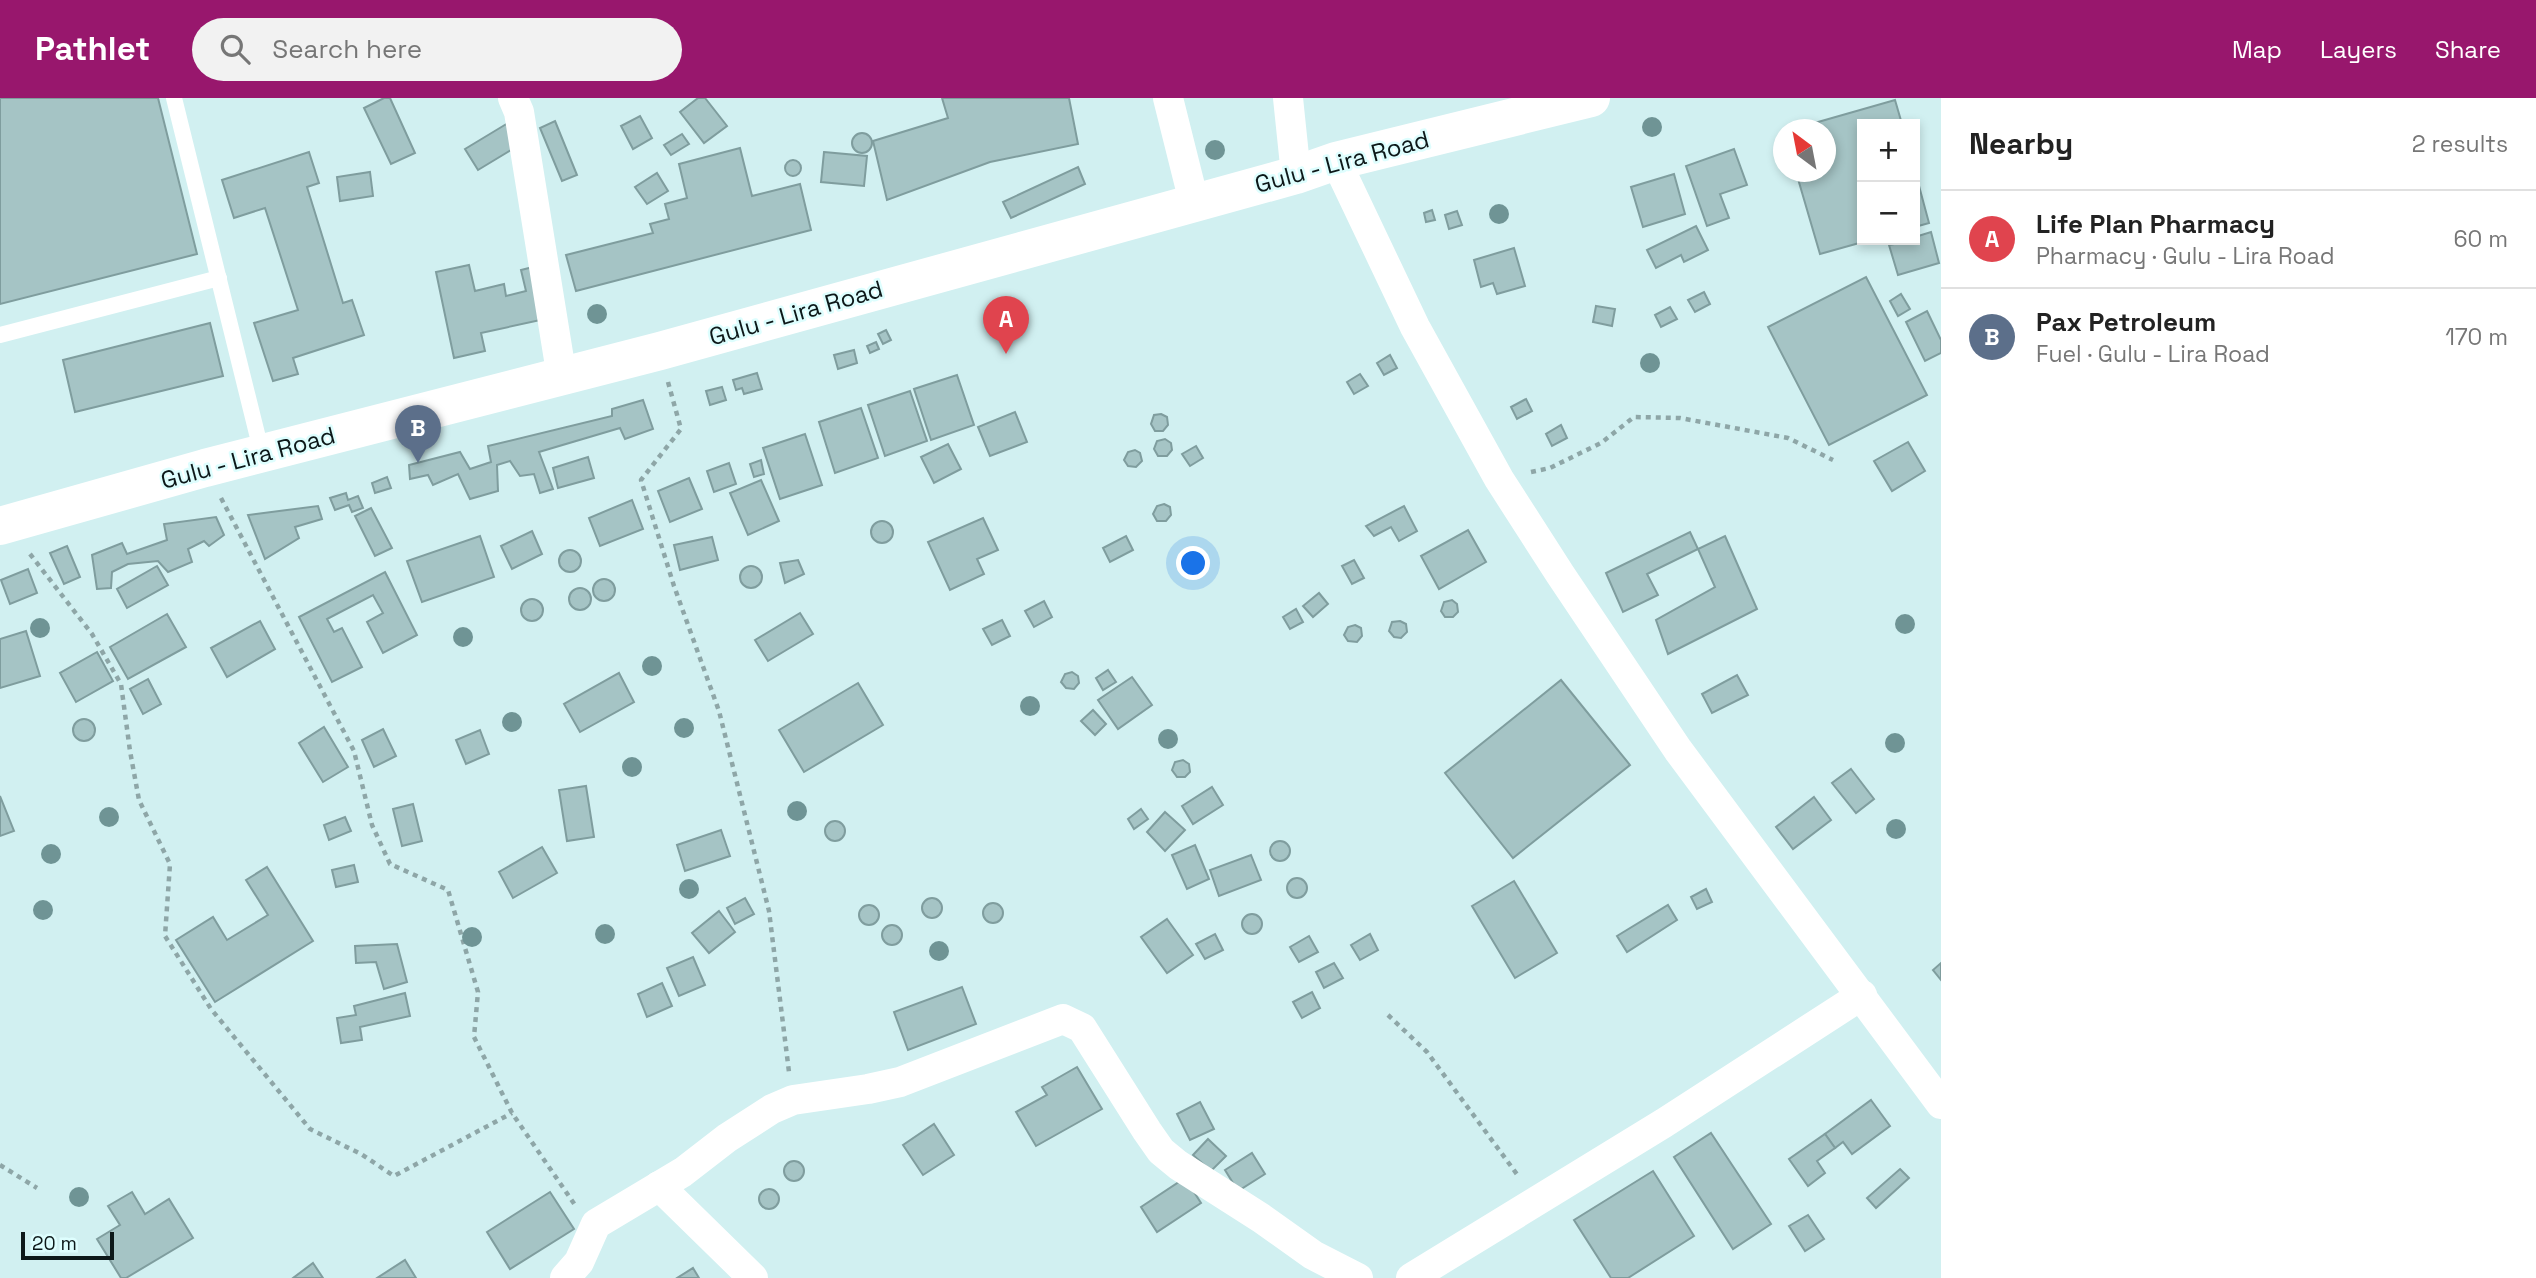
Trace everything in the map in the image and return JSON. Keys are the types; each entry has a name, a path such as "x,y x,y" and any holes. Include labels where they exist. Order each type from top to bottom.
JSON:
{"main road":[{"name":"Gulu - Lira Road","path":"4,525 205,468 562,378 1296,175 1336,161 1591,98"}],"street":[{"path":"513,98 519,112 562,378"},
{"path":"1168,98 1194,202"},
{"path":"1288,98 1296,175"},
{"path":"1336,161 1415,327 1499,479 1678,750 1941,1104"},
{"path":"1411,1278 1664,1123 1862,995"},
{"path":"565,1278 579,1262 596,1224 659,1186 772,1109 793,1100 900,1082 1058,1020 1069,1020 1082,1028 1147,1131 1170,1158 1313,1255 1359,1278"},
{"path":"659,1186 753,1278"}],"lane":[{"path":"174,98 262,454"},
{"path":"0,335 219,278"}],"path":[{"path":"660,351 681,429 641,480 674,586 719,711 765,898 793,1100"},
{"path":"1499,479 1550,468 1601,443 1634,417 1680,418 1788,438 1833,460"},
{"path":"205,468 354,751 372,825 390,864 448,890 478,992 474,1037 512,1113 582,1214 596,1224"},
{"path":"4,525 92,634 121,684 139,800 170,864 164,936 211,1009 310,1129 361,1154 394,1175 512,1113"},
{"path":"1388,1015 1427,1052 1536,1200"},
{"path":"0,1165 37,1188"}],"building":[{"path":"0,98 158,98 197,254 0,304"},
{"path":"384,98 390,98 415,153 391,164 364,108"},
{"path":"698,98 705,98 727,126 704,143 680,112"},
{"path":"942,98 1069,98 1078,144 990,162 887,200 873,141 948,118"},
{"path":"1895,100 1901,119 1857,119 1857,244 1820,254 1799,182 1836,182 1836,119 1828,119"},
{"path":"640,116 652,138 633,149 621,126"},
{"path":"555,121 577,175 562,181 540,128"},
{"path":"508,123 521,144 478,170 465,149"},
{"path":"862,133 869,136 872,143 869,150 862,153 855,150 852,143 855,136"},
{"path":"682,134 689,144 671,155 664,145"},
{"path":"740,148 752,196 800,184 811,230 576,291 566,255 653,233 650,224 669,219 665,204 687,198 679,164"},
{"path":"1734,149 1747,185 1720,194 1729,218 1707,226 1686,166"},
{"path":"309,152 319,183 307,187 343,303 352,300 364,335 293,358 298,374 273,381 254,323 298,310 265,208 234,218 222,180"},
{"path":"824,152 867,156 864,186 821,182"},
{"path":"793,160 801,168 793,176 785,168"},
{"path":"1078,167 1085,184 1011,218 1003,202"},
{"path":"370,172 373,196 340,201 337,177"},
{"path":"657,173 668,191 647,204 635,187"},
{"path":"1674,174 1685,214 1643,227 1631,187"},
{"path":"1920,190 1929,223 1920,226"},
{"path":"1432,210 1435,220 1426,222 1424,213"},
{"path":"1457,211 1462,225 1449,229 1445,215"},
{"path":"1696,226 1708,250 1684,262 1681,255 1656,268 1647,250"},
{"path":"1931,232 1939,263 1898,275 1889,245 1920,245 1920,235"},
{"path":"1514,248 1525,286 1497,294 1493,283 1481,287 1474,260"},
{"path":"469,265 475,291 504,284 506,296 526,291 521,270 533,267 545,319 481,333 485,351 454,358 436,272"},
{"path":"1866,277 1927,395 1829,445 1768,327"},
{"path":"1704,292 1710,304 1695,312 1688,300"},
{"path":"1901,294 1910,309 1898,316 1890,301"},
{"path":"1596,306 1615,309 1612,326 1593,322"},
{"path":"1670,307 1677,319 1661,327 1655,315"},
{"path":"1927,311 1941,340 1941,353 1925,361 1906,322"},
{"path":"210,323 223,376 75,412 63,360"},
{"path":"886,330 891,340 883,344 878,334"},
{"path":"876,342 879,349 870,353 867,346"},
{"path":"854,350 857,363 838,369 834,355"},
{"path":"1390,355 1397,368 1384,375 1377,363"},
{"path":"757,373 762,389 744,394 742,388 736,390 733,380"},
{"path":"1360,374 1368,386 1354,394 1347,382"},
{"path":"957,375 974,425 931,440 914,389"},
{"path":"722,387 726,400 710,405 706,391"},
{"path":"910,391 927,441 885,456 868,405"},
{"path":"1526,399 1532,411 1517,419 1511,407"},
{"path":"643,400 653,429 625,439 620,428 539,452 553,489 540,493 534,474 520,476 510,461 497,465 498,491 470,499 458,474 433,485 428,475 410,479 409,465 460,452 470,469 491,462 488,446 612,416 612,409"},
{"path":"861,408 878,458 835,473 819,422"},
{"path":"1015,412 1027,442 990,456 978,427"},
{"path":"1154,415 1167,417 1168,425 1163,431 1155,431 1151,424"},
{"path":"1561,425 1567,438 1552,446 1546,434"},
{"path":"805,434 822,485 780,499 763,448"},
{"path":"1165,439 1171,443 1172,450 1167,456 1158,456 1154,449 1157,441"},
{"path":"1908,442 1925,471 1892,491 1874,461"},
{"path":"948,444 961,469 934,483 921,457"},
{"path":"1196,446 1203,458 1190,466 1182,454"},
{"path":"1135,450 1140,453 1142,461 1136,467 1128,466 1124,460 1128,452"},
{"path":"588,457 594,478 558,488 553,468"},
{"path":"761,460 764,474 754,477 750,464"},
{"path":"729,463 736,484 714,492 707,471"},
{"path":"387,477 391,488 375,493 372,483"},
{"path":"689,478 702,509 670,522 658,491"},
{"path":"761,480 779,521 748,535 730,493"},
{"path":"346,493 348,500 358,496 363,508 352,512 349,505 335,510 330,498"},
{"path":"632,500 643,529 600,546 589,518"},
{"path":"1164,504 1170,507 1171,515 1166,521 1157,521 1153,514 1157,506"},
{"path":"318,506 322,519 295,527 299,538 265,559 248,515"},
{"path":"1404,506 1417,531 1399,541 1391,527 1374,536 1366,526"},
{"path":"371,508 392,548 375,556 355,516"},
{"path":"216,517 224,535 209,546 204,541 188,549 192,562 168,572 158,561 128,564 112,572 111,588 97,589 92,555 122,543 127,554 167,540 164,524"},
{"path":"983,518 998,550 977,559 984,574 950,590 928,542"},
{"path":"878,521 886,521 893,528 893,536 886,543 878,543 871,536 871,528"},
{"path":"1468,530 1486,562 1439,589 1421,556"},
{"path":"532,531 542,554 512,569 501,546"},
{"path":"1690,532 1698,549 1647,574 1658,595 1623,612 1606,573"},
{"path":"480,536 494,577 422,602 407,561"},
{"path":"1126,536 1133,550 1110,562 1103,548"},
{"path":"1725,536 1757,609 1668,654 1656,620 1715,587 1698,549"},
{"path":"712,537 718,560 680,570 674,545"},
{"path":"67,546 80,577 64,584 50,553"},
{"path":"566,550 574,550 581,557 581,565 574,572 566,572 559,565 559,557"},
{"path":"798,560 804,574 785,583 780,563"},
{"path":"1354,560 1364,578 1352,584 1342,566"},
{"path":"157,566 168,585 127,608 117,589"},
{"path":"747,566 755,566 762,573 762,581 755,588 747,588 740,581 740,573"},
{"path":"28,569 37,593 10,604 1,580"},
{"path":"385,572 417,635 383,653 367,622 383,613 373,595 327,619 334,632 342,628 362,667 332,682 299,617"},
{"path":"600,579 608,579 615,586 615,594 608,601 600,601 593,594 593,586"},
{"path":"580,588 588,591 591,599 588,607 580,610 572,607 569,599 572,591"},
{"path":"1319,593 1328,604 1313,617 1303,606"},
{"path":"528,599 536,599 543,606 543,614 536,621 528,621 521,614 521,606"},
{"path":"1452,600 1457,604 1458,612 1453,617 1445,617 1441,611 1444,602"},
{"path":"1044,601 1052,617 1034,627 1025,611"},
{"path":"1296,609 1303,622 1290,629 1283,617"},
{"path":"800,613 813,634 768,661 755,640"},
{"path":"167,614 186,647 128,679 110,647"},
{"path":"1002,620 1010,636 992,645 983,629"},
{"path":"260,621 275,649 227,677 211,648"},
{"path":"1400,621 1406,624 1407,632 1401,638 1394,637 1389,631 1392,622"},
{"path":"1355,625 1361,628 1362,636 1357,642 1348,641 1344,635 1348,627"},
{"path":"26,631 40,676 0,688 0,639"},
{"path":"97,652 113,681 76,702 60,673"},
{"path":"1108,670 1116,682 1103,690 1096,678"},
{"path":"1072,672 1078,676 1079,683 1074,689 1066,688 1061,682 1065,674"},
{"path":"619,673 634,702 580,732 564,704"},
{"path":"1737,675 1748,695 1712,713 1702,694"},
{"path":"1132,677 1152,705 1118,729 1098,700"},
{"path":"148,679 161,704 143,714 130,689"},
{"path":"1561,680 1630,765 1513,858 1445,773"},
{"path":"858,683 883,725 804,772 779,730"},
{"path":"1093,710 1106,724 1095,735 1081,721"},
{"path":"84,719 92,722 95,730 92,738 84,741 76,738 73,730 76,722"},
{"path":"324,727 348,767 323,782 299,743"},
{"path":"383,729 396,756 374,767 362,740"},
{"path":"480,730 489,754 466,764 456,740"},
{"path":"1183,760 1189,764 1190,772 1185,777 1177,777 1172,770 1175,762"},
{"path":"1851,769 1874,799 1856,813 1832,783"},
{"path":"586,786 594,837 567,841 559,790"},
{"path":"1212,787 1223,805 1193,824 1182,806"},
{"path":"0,796 14,831 0,836"},
{"path":"1814,797 1831,820 1793,849 1776,827"},
{"path":"413,804 422,841 402,846 393,809"},
{"path":"1141,809 1148,819 1134,829 1128,819"},
{"path":"1165,812 1185,830 1165,851 1147,832"},
{"path":"345,817 351,831 329,840 324,825"},
{"path":"835,821 842,824 845,831 842,838 835,841 828,838 825,831 828,824"},
{"path":"721,830 730,856 685,871 677,845"},
{"path":"1276,841 1284,841 1290,851 1284,861 1276,861 1270,855 1270,847"},
{"path":"1195,845 1209,879 1187,889 1172,855"},
{"path":"542,847 557,873 513,898 499,872"},
{"path":"1251,855 1261,880 1219,896 1210,870"},
{"path":"354,865 358,882 336,887 332,870"},
{"path":"267,867 313,941 215,1002 176,940 213,917 227,940 268,915 246,880"},
{"path":"1293,878 1301,878 1307,888 1301,898 1293,898 1287,892 1287,884"},
{"path":"1514,881 1557,953 1515,978 1472,906"},
{"path":"1706,889 1712,902 1697,909 1691,897"},
{"path":"745,898 754,914 735,924 727,908"},
{"path":"928,898 936,898 942,908 936,918 928,918 922,912 922,904"},
{"path":"993,903 1000,906 1003,913 1000,920 993,923 986,920 983,913 986,906"},
{"path":"869,905 876,908 879,915 876,922 869,925 862,922 859,915 862,908"},
{"path":"1668,905 1677,920 1627,952 1617,936"},
{"path":"719,911 735,932 709,953 692,933"},
{"path":"1248,914 1256,914 1262,924 1256,934 1248,934 1242,928 1242,920"},
{"path":"1167,919 1193,955 1167,973 1141,937"},
{"path":"888,925 896,925 902,935 896,945 888,945 882,939 882,931"},
{"path":"1215,934 1223,950 1205,959 1196,944"},
{"path":"1370,934 1378,950 1360,960 1351,945"},
{"path":"1309,936 1318,952 1299,962 1290,947"},
{"path":"397,944 407,982 384,989 376,962 356,963 355,946"},
{"path":"693,957 705,985 679,996 667,968"},
{"path":"1334,963 1343,978 1324,988 1316,972"},
{"path":"1941,963 1941,980 1933,970"},
{"path":"662,983 672,1006 647,1017 638,994"},
{"path":"962,987 976,1024 908,1050 894,1012"},
{"path":"1312,992 1320,1008 1302,1018 1293,1002"},
{"path":"405,993 410,1016 360,1027 362,1040 341,1043 337,1018 356,1015 354,1006"},
{"path":"1077,1067 1102,1109 1036,1146 1016,1112 1047,1095 1042,1087"},
{"path":"1871,1100 1890,1126 1852,1154 1843,1142 1835,1148 1825,1134"},
{"path":"1200,1102 1214,1129 1190,1140 1177,1114"},
{"path":"934,1124 954,1155 923,1175 903,1145"},
{"path":"1711,1133 1771,1224 1733,1249 1674,1157"},
{"path":"1825,1134 1835,1148 1817,1161 1825,1173 1808,1186 1789,1159"},
{"path":"1208,1139 1226,1156 1211,1171 1193,1155"},
{"path":"1252,1153 1265,1174 1238,1191 1225,1170"},
{"path":"790,1161 798,1161 804,1171 798,1181 790,1181 784,1175 784,1167"},
{"path":"1900,1169 1909,1178 1876,1208 1867,1198"},
{"path":"1653,1171 1694,1236 1628,1278 1611,1278 1574,1220"},
{"path":"1185,1178 1201,1203 1157,1232 1141,1207"},
{"path":"765,1189 773,1189 779,1199 773,1209 765,1209 759,1203 759,1195"},
{"path":"132,1192 145,1214 169,1199 193,1238 126,1278 121,1278 97,1239 120,1225 108,1206"},
{"path":"550,1192 574,1229 510,1269 487,1232"},
{"path":"1808,1215 1824,1239 1805,1251 1789,1226"},
{"path":"405,1260 416,1278 377,1278"},
{"path":"313,1263 323,1278 293,1278"},
{"path":"693,1268 699,1278 677,1278"}],"place":[{"name":"Life Plan Pharmacy","path":"1006,354"},
{"name":"Pax Petroleum","path":"418,463"}]}
